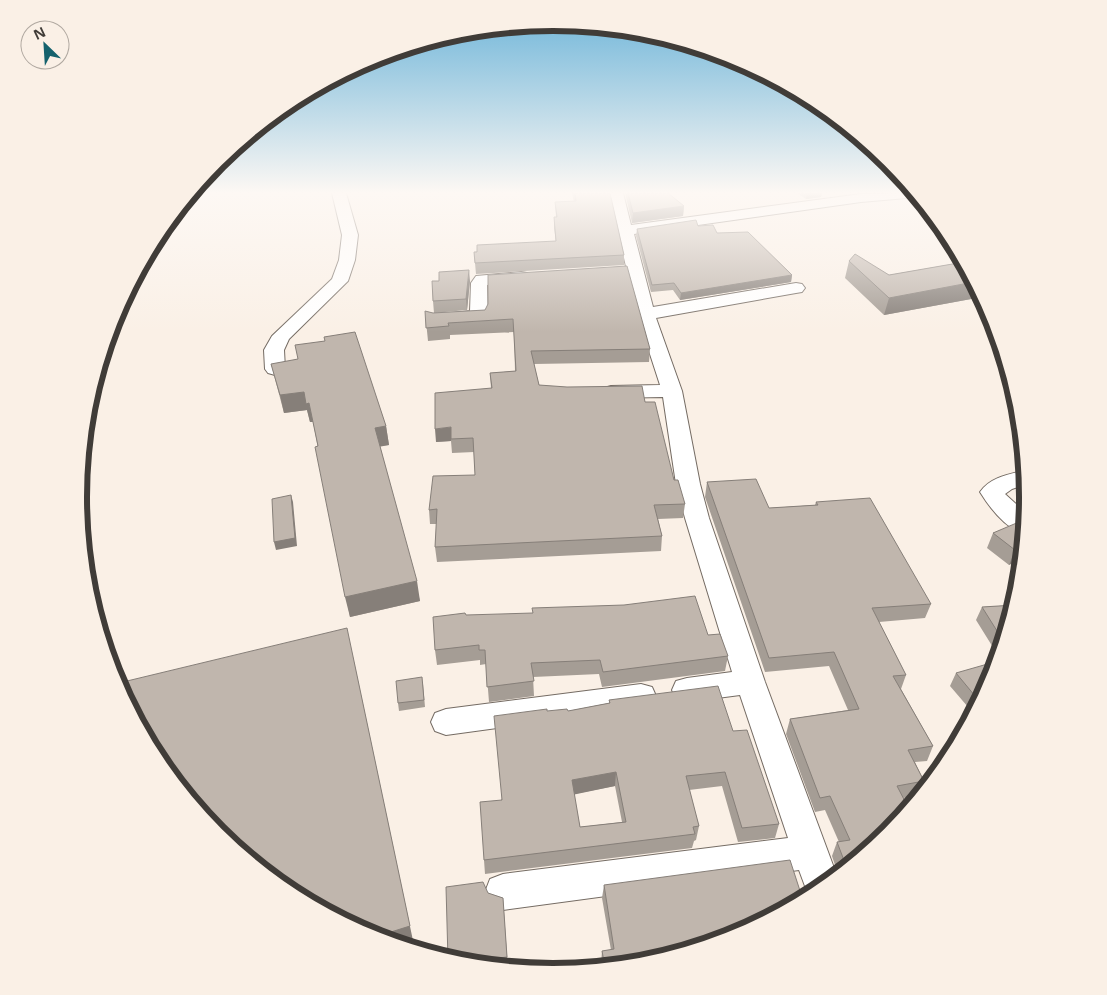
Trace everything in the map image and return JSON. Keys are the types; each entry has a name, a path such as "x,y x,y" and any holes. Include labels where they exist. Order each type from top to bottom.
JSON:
{"street":[{"path":"275,369 274,350 281,336 340,280 345,267 349,239"},
{"path":"626,239 626,271 646,314 672,391 687,475 697,518 750,682 820,880"},
{"path":"434,319 478,317 479,283 482,280 540,276"},
{"path":"646,314 796,288"},
{"path":"595,392 672,391"},
{"path":"1019,478 1004,484 992,492 999,503 1019,520"},
{"path":"446,722 750,682"},
{"path":"504,892 810,852"}],"building":[{"path":"556,239 620,239 624,255 475,263 474,252 477,252 477,245 556,241"},
{"path":"640,239 756,239 792,275 681,293 674,283 652,285"},
{"path":"855,254 889,275 957,263 968,283 889,298 849,261"},
{"path":"627,266 650,349 531,351 539,385 567,387 642,386 645,402 655,402 674,480 678,480 685,504 654,505 662,536 435,547 437,509 429,510 433,476 475,475 473,438 451,439 451,427 435,429 435,393 492,388 490,373 516,371 513,319 448,323 449,326 426,328 425,311 433,313 485,310 488,304 488,275"},
{"path":"469,270 466,299 433,301 432,281 439,281 439,272"},
{"path":"355,332 386,426 375,428 417,581 345,597 315,447 318,446 309,403 306,404 304,392 280,395 271,364 298,359 295,345 325,341 324,337"},
{"path":"756,479 769,508 818,505 816,502 870,498 931,604 872,608 906,675 893,676 933,746 908,750 924,780 897,786 906,803 861,848 844,861 837,842 850,840 830,796 820,798 790,719 859,709 834,652 769,658 707,482"},
{"path":"291,495 295,538 274,542 272,499"},
{"path":"1019,522 1017,549 1015,550 993,533"},
{"path":"695,596 708,635 720,634 728,656 603,672 600,660 531,663 534,681 487,687 485,650 479,650 479,645 435,650 433,617 465,613 466,615 533,613 532,608 624,605"},
{"path":"1007,605 999,634 982,607"},
{"path":"347,628 410,926 388,933 347,916 294,885 246,848 203,805 166,757 135,704 127,681"},
{"path":"989,664 975,696 956,673"},
{"path":"422,677 424,700 398,703 396,681"},
{"path":"718,686 733,731 747,730 779,824 742,828 725,772 686,776 699,826 693,827 695,834 484,860 480,802 502,800 494,716 547,709 547,711 567,709 568,711 610,703 609,700","holes":["616,772 626,822 580,827 572,780"]},
{"path":"790,860 801,893 760,916 703,939 644,955 604,961 602,951 614,949 604,885"},
{"path":"483,882 488,893 503,898 507,957 489,959 448,951 446,887"}]}
